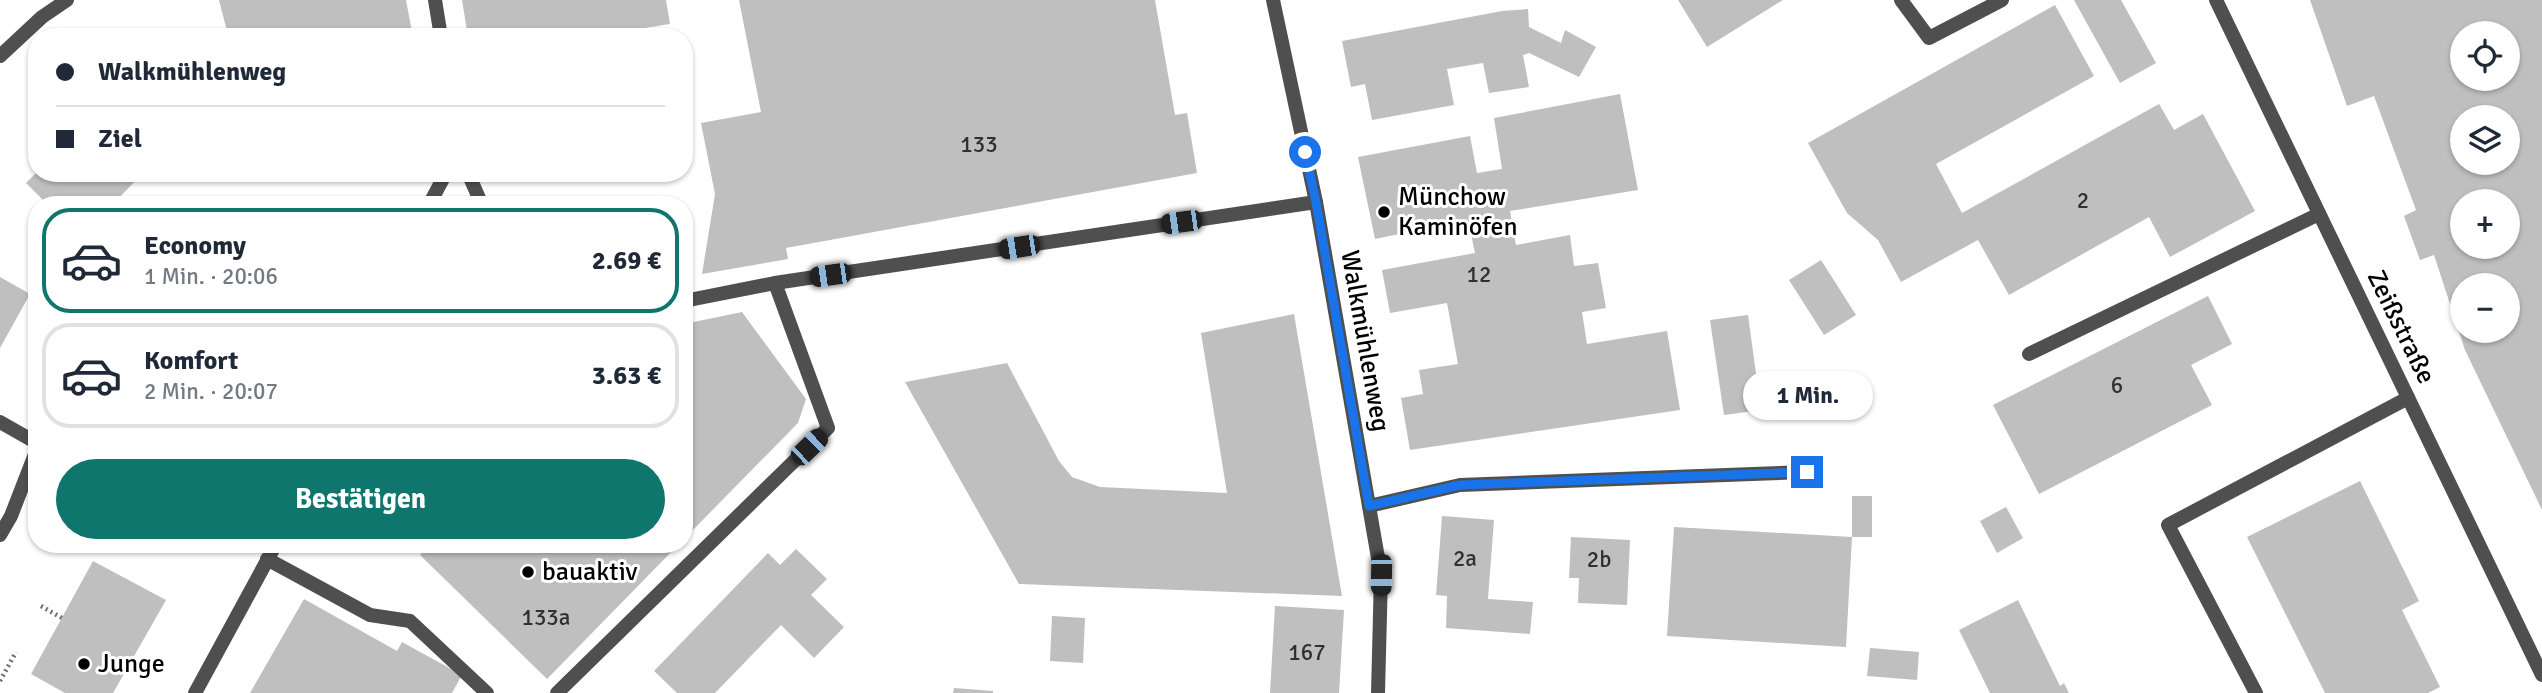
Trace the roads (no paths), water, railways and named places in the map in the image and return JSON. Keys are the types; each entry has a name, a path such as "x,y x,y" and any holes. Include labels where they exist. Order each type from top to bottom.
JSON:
{"street":[{"path":"30,28 68,0"},
{"path":"435,0 440,28"},
{"name":"Walkmühlenweg","path":"1273,0 1316,202 1381,575 1378,693"},
{"path":"1901,0 1929,38 2002,0"},
{"name":"Zeißstraße","path":"2216,0 2542,675"},
{"path":"0,56 28,30"},
{"path":"693,299 775,283 1316,202"},
{"path":"2029,354 2319,214"},
{"path":"557,693 828,428 775,283"},
{"path":"2256,693 2168,525 2408,398"},
{"path":"0,422 28,438"},
{"path":"0,536 28,472"},
{"path":"1369,506 1460,485 1807,472"},
{"path":"195,693 271,553"},
{"path":"267,559 370,615 410,621 487,693"}],"place":[{"name":"Münchow Kaminöfen","path":"1384,212"},
{"name":"bauaktiv","path":"528,572"},
{"name":"Junge","path":"84,664"}]}
